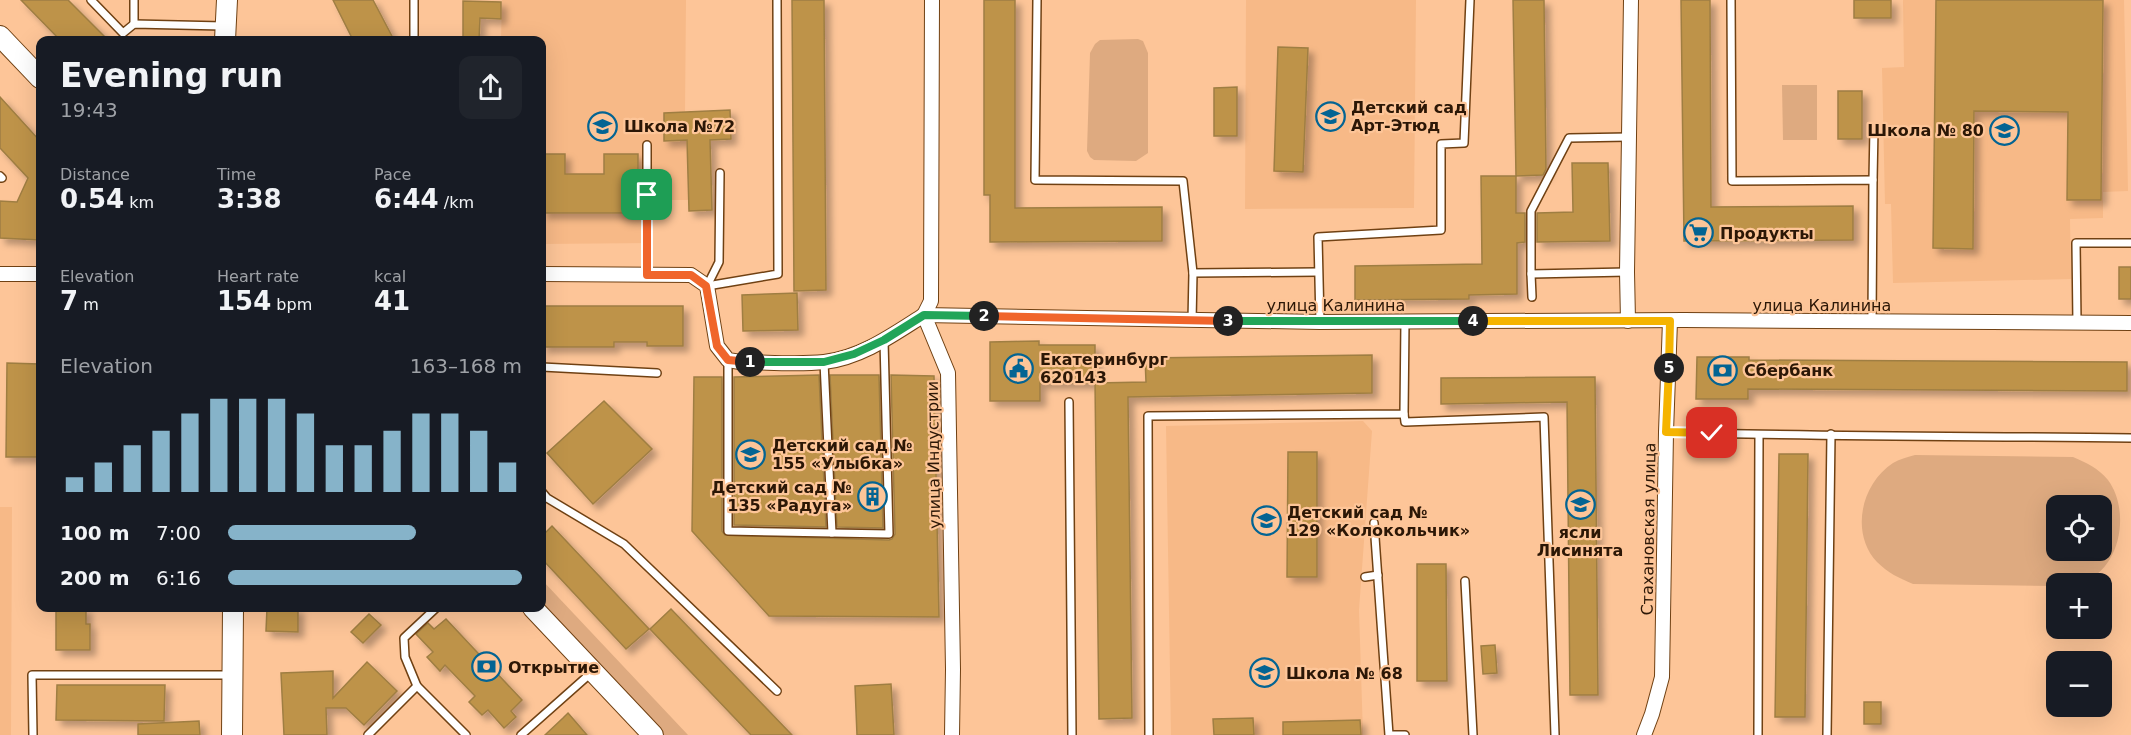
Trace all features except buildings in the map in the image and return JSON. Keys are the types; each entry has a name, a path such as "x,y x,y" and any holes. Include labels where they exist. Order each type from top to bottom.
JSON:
{"street":[{"path":"226,0 226,33"},
{"path":"546,274 691,275 706,286 717,346 728,360 740,363 824,362 854,354 884,340 924,315 931,301 932,0"},
{"path":"1628,321 1631,0"},
{"path":"0,36 36,74"},
{"path":"0,274 36,274"},
{"name":"улица Калинина","path":"924,315 1320,322 2131,323"},
{"name":"улица Индустрии","path":"924,315 948,373 953,657 952,735"},
{"name":"Стахановская улица","path":"1644,735 1662,677 1670,321"},
{"path":"232,735 233,612"},
{"path":"537,612 653,735"}],"lane":[{"path":"91,0 123,33 134,24 226,33"},
{"path":"134,0 134,24"},
{"path":"414,0 414,36"},
{"path":"706,286 778,274 777,0"},
{"path":"1037,0 1035,180 1184,181 1193,273 1192,321"},
{"path":"1320,322 1318,237 1441,230 1441,144 1464,143 1470,0"},
{"path":"1731,0 1732,181 1873,180"},
{"path":"1872,321 1874,128"},
{"path":"1532,297 1531,212 1569,138 1629,137"},
{"path":"647,145 647,275"},
{"path":"706,286 719,262 720,173"},
{"path":"2077,323 2076,243 2131,243"},
{"path":"1193,273 1318,272"},
{"path":"1531,274 1627,272"},
{"path":"1405,321 1405,422 1545,417 1555,735"},
{"path":"728,360 728,531 889,534 884,340"},
{"path":"824,362 832,533"},
{"path":"546,367 657,373"},
{"path":"1069,402 1072,735"},
{"path":"1149,735 1148,416 1404,414"},
{"path":"1666,432 2131,438"},
{"path":"1827,735 1831,434"},
{"path":"1758,735 1759,435"},
{"path":"546,502 624,544 777,691"},
{"path":"1374,522 1389,735 1405,735"},
{"path":"1365,577 1378,575"},
{"path":"1465,581 1473,735"},
{"path":"432,612 404,639 405,657 417,686 466,735"},
{"path":"521,735 593,671"},
{"path":"33,735 32,675 232,675"},
{"path":"370,734 417,686"}],"shaded area":[{"name":"Школа №72","path":"502,0 686,0 685,112 664,113 664,140 687,140 689,200 653,200 652,243 546,244 546,36 501,36"},
{"name":"Детский сад Арт-Этюд","path":"1246,0 1416,0 1414,208 1245,209"},
{"name":"Школа № 80","path":"1903,0 2124,0 2128,191 2103,192 2103,218 2070,219 2071,279 1893,283 1891,204 1885,204 1882,68 1904,67"},
{"path":"1138,39 1143,41 1148,53 1148,153 1136,161 1094,160 1087,151 1090,53 1100,40"},
{"path":"1782,85 1817,85 1817,140 1783,140"},
{"name":"Детский сад № 129 «Колокольчик»","path":"1363,421 1372,431 1359,610 1363,735 1171,735 1166,426"},
{"path":"1915,455 2073,457 2083,461 2108,480 2115,493 2120,523 2113,553 2112,555 2112,495 2046,495 2046,561 2108,561 2097,573 2046,573 2046,586 1913,584 1903,580 1877,562 1864,537 1862,523 1863,510 1873,483 1882,472 1901,459"},
{"path":"0,507 12,507 11,735 0,735"},
{"path":"546,584 688,735 660,735 546,612"}],"place":[{"name":"Детский сад Арт-Этюд","path":"1330,116"},
{"name":"Школа №72","path":"603,126"},
{"name":"Школа № 80","path":"2005,130"},
{"name":"Продукты","path":"1699,233"},
{"name":"Екатеринбург 620143","path":"1019,368"},
{"name":"Сбербанк","path":"1723,370"},
{"name":"Детский сад № 155 «Улыбка»","path":"751,454"},
{"name":"Детский сад № 135 «Радуга»","path":"873,496"},
{"name":"ясли Лисинята","path":"1580,504"},
{"name":"Детский сад № 129 «Колокольчик»","path":"1266,521"},
{"name":"Открытие","path":"487,667"},
{"name":"Школа № 68","path":"1265,673"}],"route":[{"path":"647,195 647,275 691,275 706,286 717,346 728,360 740,363 824,362 854,354 884,340 924,315 1192,321 1670,321 1666,432 1712,433"}]}
